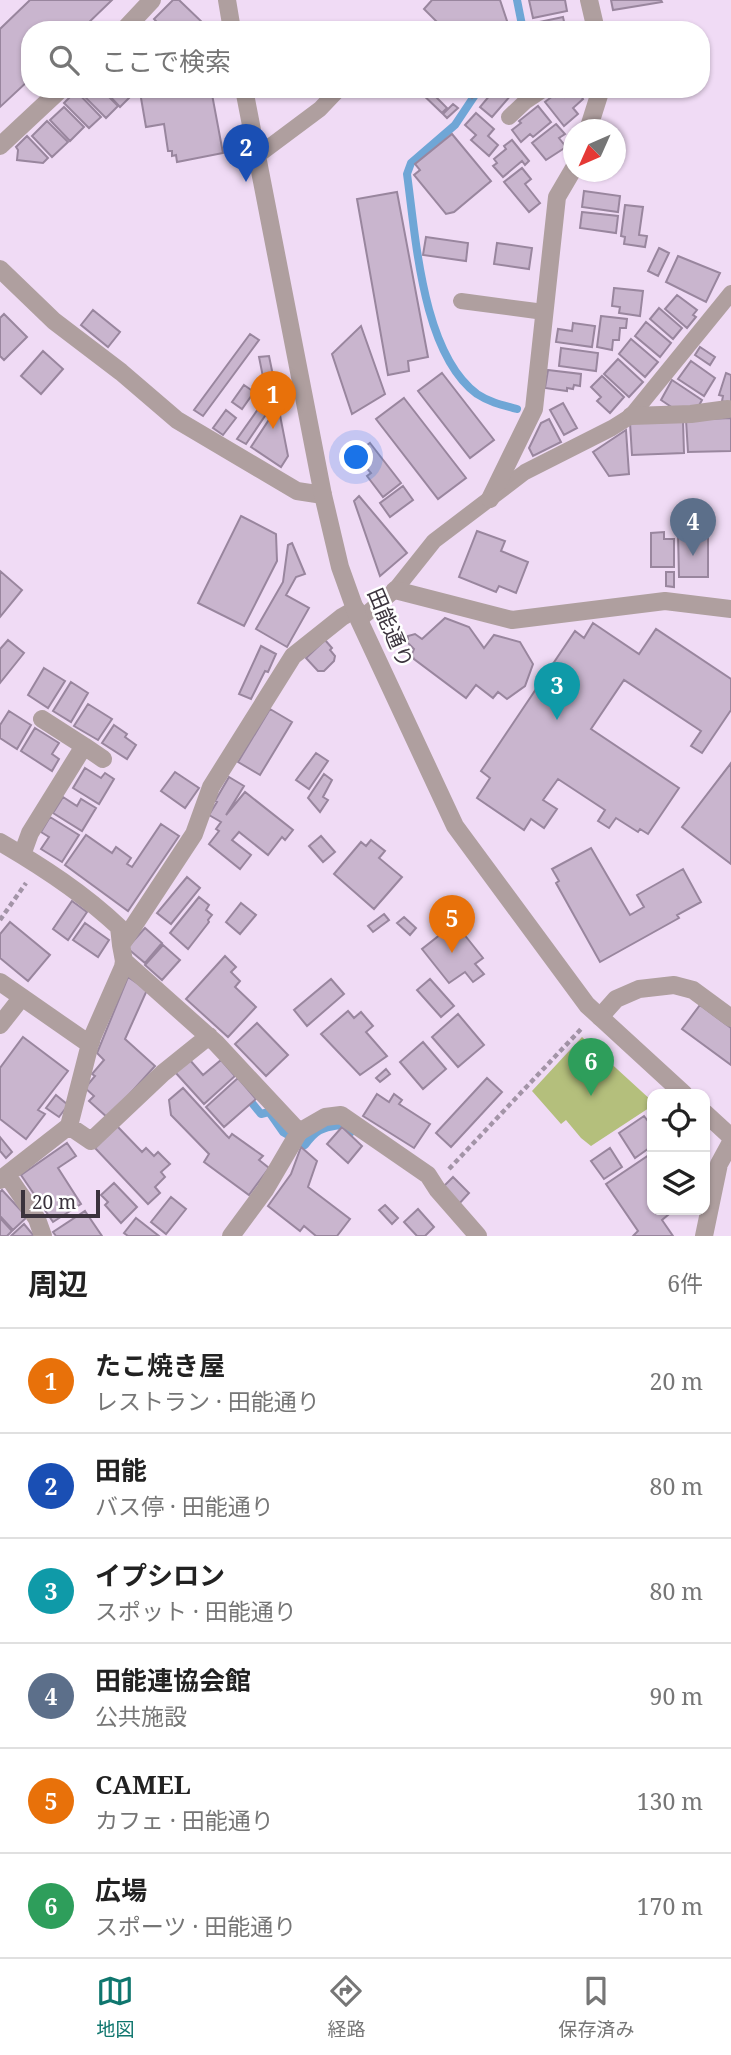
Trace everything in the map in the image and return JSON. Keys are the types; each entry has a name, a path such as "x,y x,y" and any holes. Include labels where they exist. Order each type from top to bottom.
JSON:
{"street":[{"path":"132,21 152,0"},
{"path":"227,0 230,21"},
{"path":"589,0 594,21"},
{"path":"0,146 51,98"},
{"name":"田能通り","path":"246,98 323,495 340,566 358,614 455,827 587,1005 679,1089"},
{"path":"591,119 598,98"},
{"path":"490,499 534,409 557,197 566,182"},
{"path":"0,268 54,321 121,372 177,420 297,491 323,495"},
{"path":"631,416 728,410"},
{"path":"395,590 512,620 665,601 731,609"},
{"path":"122,953 194,834 211,787 293,656 342,617 358,614"},
{"path":"43,719 103,759"},
{"path":"22,855 30,833 85,746"},
{"path":"0,842 93,902 119,927 124,967 91,1042 69,1126 4,1177 37,1219 43,1236"},
{"path":"122,953 209,1036 299,1132"},
{"path":"0,982 85,1041 91,1042"},
{"path":"600,1017 616,999 639,989 674,985 693,990 731,1018"},
{"path":"0,1026 22,997"},
{"path":"69,1126 91,1141 163,1073 209,1036"},
{"path":"232,1236 265,1190 299,1132 325,1117 341,1115 428,1175 478,1236"},
{"path":"704,1236 719,1164 731,1139 710,1118"}],"lane":[{"path":"257,156 331,98"},
{"path":"509,117 530,98"},
{"path":"358,614 395,590 434,541 525,472 631,416 731,293"},
{"path":"461,301 544,312"}],"path":[{"path":"0,920 39,865"},
{"path":"428,1175 448,1170 584,1026"}],"green space":[{"path":"582,1037 647,1096 647,1109 591,1146 566,1120 561,1124 532,1091"}],"building":[{"path":"30,0 112,0 90,21 21,21 21,87 0,107 0,29"},
{"path":"173,0 179,0 201,21 156,21 154,19"},
{"path":"432,0 500,0 507,21 436,21 424,9"},
{"path":"529,0 565,0 567,11 533,18"},
{"path":"611,0 661,0 662,2 613,10"},
{"path":"563,17 564,21 544,21"},
{"path":"69,98 83,98 101,117 89,128 64,103"},
{"path":"86,98 110,98 118,106 106,118"},
{"path":"112,98 129,98 120,107"},
{"path":"141,98 213,98 223,153 177,162 176,155 172,156 172,151 168,151 164,124 146,127"},
{"path":"426,98 437,98 447,108 442,113"},
{"path":"488,98 509,98 492,117 480,107"},
{"path":"550,98 582,98 573,108 578,114 572,119 563,119 563,125 545,102"},
{"path":"453,104 458,108 447,118 443,114"},
{"path":"538,106 551,122 533,137 530,134 521,142 512,130"},
{"path":"64,107 84,127 70,141 50,120"},
{"path":"476,113 494,129 488,136 498,145 489,156 471,140 476,135 465,125"},
{"path":"47,121 68,142 52,157 32,136"},
{"path":"556,124 563,132 559,138 563,149 546,160 532,143"},
{"path":"452,134 491,181 454,212 446,214 414,175 420,170 415,164"},
{"path":"27,136 48,158 43,163 17,160 16,147"},
{"path":"512,140 529,161 525,165 522,161 503,177 493,166 497,163 494,159"},
{"path":"522,168 531,179 525,184 540,203 529,212 504,182"},
{"path":"584,191 620,196 618,212 582,207"},
{"path":"397,192 428,357 408,361 409,371 388,375 357,199"},
{"path":"625,205 643,207 639,235 647,236 645,247 624,244 625,237 621,236"},
{"path":"582,212 618,216 616,233 580,228"},
{"path":"426,237 468,243 466,261 423,255"},
{"path":"497,243 532,248 529,269 494,264"},
{"path":"659,248 669,253 658,276 648,271"},
{"path":"678,256 720,273 706,302 666,282"},
{"path":"614,288 643,291 640,316 619,313 620,307 612,306"},
{"path":"677,295 697,310 693,315 696,317 687,328 665,309"},
{"path":"659,308 682,328 673,339 650,319"},
{"path":"93,310 120,332 108,347 81,325"},
{"path":"4,314 27,337 4,360 0,356 0,318"},
{"path":"601,316 627,319 626,328 620,328 619,340 613,340 612,350 597,347"},
{"path":"646,322 671,343 660,357 635,336"},
{"path":"573,323 595,326 592,347 556,342 558,329 572,331"},
{"path":"361,326 385,394 352,414 332,354"},
{"path":"250,334 259,340 203,416 194,410"},
{"path":"631,339 658,362 645,377 619,354"},
{"path":"700,347 715,357 710,365 695,355"},
{"path":"561,348 598,353 596,371 559,366"},
{"path":"43,351 63,369 41,394 21,376"},
{"path":"269,356 278,400 268,402 259,357"},
{"path":"618,359 643,382 629,397 604,374"},
{"path":"691,361 715,378 704,396 678,379"},
{"path":"548,370 581,374 580,386 574,385 573,389 567,388 567,391 545,388"},
{"path":"442,373 494,440 470,458 418,391"},
{"path":"726,373 731,375 731,404 722,401 723,396 719,395"},
{"path":"602,376 624,397 610,413 597,401 601,397 591,387"},
{"path":"672,380 702,400 697,409 676,410 661,400"},
{"path":"244,385 254,392 242,409 232,402"},
{"path":"404,398 466,478 438,499 376,419"},
{"path":"263,402 271,407 246,444 237,439"},
{"path":"563,403 577,428 564,435 550,410"},
{"path":"276,409 279,410 288,456 281,467 251,447"},
{"path":"226,410 236,418 223,435 213,428"},
{"path":"731,418 731,451 688,452 686,420"},
{"path":"549,419 561,442 533,456 529,448 541,423"},
{"path":"683,421 684,453 632,455 630,423"},
{"path":"626,430 629,474 609,476 593,452"},
{"path":"370,443 401,483 383,497 367,476 371,473 355,454"},
{"path":"403,486 413,500 390,517 380,503"},
{"path":"359,496 407,553 380,576 354,501"},
{"path":"241,516 276,534 277,561 244,626 198,603"},
{"path":"477,531 505,541 501,551 528,562 516,593 499,586 496,592 459,577"},
{"path":"664,532 664,539 674,539 674,567 651,567 651,533"},
{"path":"678,534 708,534 708,577 679,577"},
{"path":"292,543 305,574 296,577 286,595 309,608 287,647 256,629 283,582 288,545"},
{"path":"0,571 22,590 0,617"},
{"path":"666,572 674,572 674,587 666,586"},
{"path":"445,618 469,627 484,648 494,635 520,642 533,664 525,686 507,699 498,692 493,698 476,685 466,698 414,659 414,649 408,643 408,636 415,634 422,639"},
{"path":"593,623 639,654 656,629 731,679 731,710 702,753 691,746 701,731 624,680 591,729 679,788 648,834 640,829 638,832 616,818 609,828 598,821 605,810 558,779 543,800 557,809 544,828 531,819 524,830 477,798 490,778 481,771 575,631 584,638"},
{"path":"8,640 24,653 0,683 0,649"},
{"path":"325,640 332,648 330,650 335,656 334,661 324,671 318,671 306,658"},
{"path":"261,646 276,654 251,699 239,694"},
{"path":"44,668 65,681 48,708 28,695"},
{"path":"71,682 88,693 71,722 53,711"},
{"path":"88,704 112,719 98,740 74,726"},
{"path":"270,709 292,722 260,775 238,762"},
{"path":"9,711 31,725 17,749 0,738 0,725"},
{"path":"114,725 136,745 127,759 102,743"},
{"path":"35,728 59,743 52,754 59,759 52,771 21,751"},
{"path":"316,753 328,761 309,789 296,780"},
{"path":"731,763 731,864 682,827"},
{"path":"85,768 101,778 105,773 114,779 99,804 73,788"},
{"path":"175,772 199,788 185,808 161,791"},
{"path":"324,774 332,780 323,797 328,800 320,812 308,798"},
{"path":"229,777 244,786 226,815 245,792 293,830 285,840 282,837 268,855 239,832 232,840 251,855 240,869 209,844 219,831 216,829 221,822 209,815"},
{"path":"63,797 77,806 81,799 96,808 82,831 53,813"},
{"path":"50,817 79,835 62,862 41,849 49,837 41,832"},
{"path":"161,824 179,836 128,911 65,865 86,835 112,853 116,847 131,858 127,864 132,867"},
{"path":"321,836 335,852 323,862 309,846"},
{"path":"371,840 385,851 379,858 402,877 374,909 334,874 361,842 366,846"},
{"path":"591,848 630,915 644,907 637,895 683,869 701,902 677,915 679,918 600,962 556,883 559,881 552,869"},
{"path":"187,877 200,888 171,924 157,913"},
{"path":"199,897 209,905 206,910 212,915 188,949 170,933"},
{"path":"72,901 87,912 68,940 53,929"},
{"path":"241,903 256,915 240,934 226,922"},
{"path":"384,914 389,920 373,932 368,926"},
{"path":"404,917 416,928 410,935 397,923"},
{"path":"10,922 50,955 28,981 0,958 0,934"},
{"path":"85,923 109,940 98,957 73,940"},
{"path":"455,923 483,958 475,964 484,974 473,982 465,972 449,983 422,949"},
{"path":"145,928 162,943 145,963 127,948"},
{"path":"163,945 180,960 162,980 145,965"},
{"path":"225,956 236,967 231,972 240,981 235,987 256,1007 228,1037 186,999"},
{"path":"128,977 147,990 125,1039 155,1066 108,1118 89,1101 94,1096 85,1088 104,1060 97,1053"},
{"path":"331,979 344,994 307,1026 294,1010"},
{"path":"430,979 454,1006 441,1017 417,990"},
{"path":"700,1005 731,1028 731,1065 682,1029"},
{"path":"348,1011 354,1018 361,1012 373,1026 366,1032 387,1056 360,1075 321,1034"},
{"path":"458,1014 484,1045 458,1067 432,1037"},
{"path":"257,1023 288,1055 266,1076 235,1044"},
{"path":"23,1037 68,1071 38,1110 45,1114 26,1139 0,1119 0,1068"},
{"path":"423,1042 446,1069 423,1089 400,1062"},
{"path":"189,1059 203,1075 221,1060 235,1076 204,1104 175,1072"},
{"path":"386,1069 390,1074 380,1082 376,1078"},
{"path":"238,1078 256,1099 224,1127 206,1107"},
{"path":"487,1078 502,1092 451,1147 436,1133"},
{"path":"183,1088 229,1138 232,1134 263,1156 259,1160 269,1168 249,1195 204,1162 209,1154 171,1115 169,1100"},
{"path":"377,1094 389,1102 394,1094 402,1100 399,1104 430,1124 414,1148 363,1116"},
{"path":"56,1095 68,1105 59,1117 46,1108"},
{"path":"644,1116 647,1120 647,1150 635,1158 619,1133"},
{"path":"117,1126 142,1152 146,1148 154,1156 158,1152 170,1164 161,1172 165,1177 155,1187 160,1193 148,1204 95,1148"},
{"path":"342,1127 362,1146 348,1163 327,1144"},
{"path":"0,1137 12,1152 6,1158 0,1151"},
{"path":"67,1143 76,1156 58,1168 81,1204 53,1222 21,1175"},
{"path":"301,1147 317,1161 308,1187 350,1219 337,1236 316,1236 304,1226 300,1231 268,1206 291,1174"},
{"path":"610,1148 622,1167 604,1179 591,1161"},
{"path":"647,1156 647,1215 668,1215 662,1220 673,1236 633,1236 638,1231 606,1184"},
{"path":"453,1177 469,1193 458,1205 443,1187"},
{"path":"114,1183 137,1207 121,1223 105,1205 108,1202 101,1195"},
{"path":"2,1190 27,1217 13,1230 0,1216"},
{"path":"171,1197 186,1209 166,1234 151,1222"},
{"path":"385,1205 398,1218 392,1224 379,1210"},
{"path":"418,1209 434,1227 425,1236 417,1236 404,1222"},
{"path":"85,1211 102,1236 56,1236 53,1232"},
{"path":"0,1218 12,1231 7,1236 0,1236"},
{"path":"136,1218 159,1236 128,1236 124,1233"},
{"path":"24,1224 34,1236 11,1236"}],"waterway":[{"path":"517,0 521,21"},
{"path":"473,98 455,125 411,163 407,174 414,230 425,293 444,351 459,375 477,394 517,409"},
{"path":"252,1103 261,1114 269,1112 283,1132 305,1145 319,1130 328,1127 339,1125 351,1132"}],"place":[{"name":"田能","path":"246,182"},
{"name":"たこ焼き屋","path":"273,429"},
{"name":"田能連協会館","path":"693,556"},
{"name":"イプシロン","path":"557,720"},
{"name":"CAMEL","path":"452,953"},
{"name":"広場","path":"591,1096"}]}
